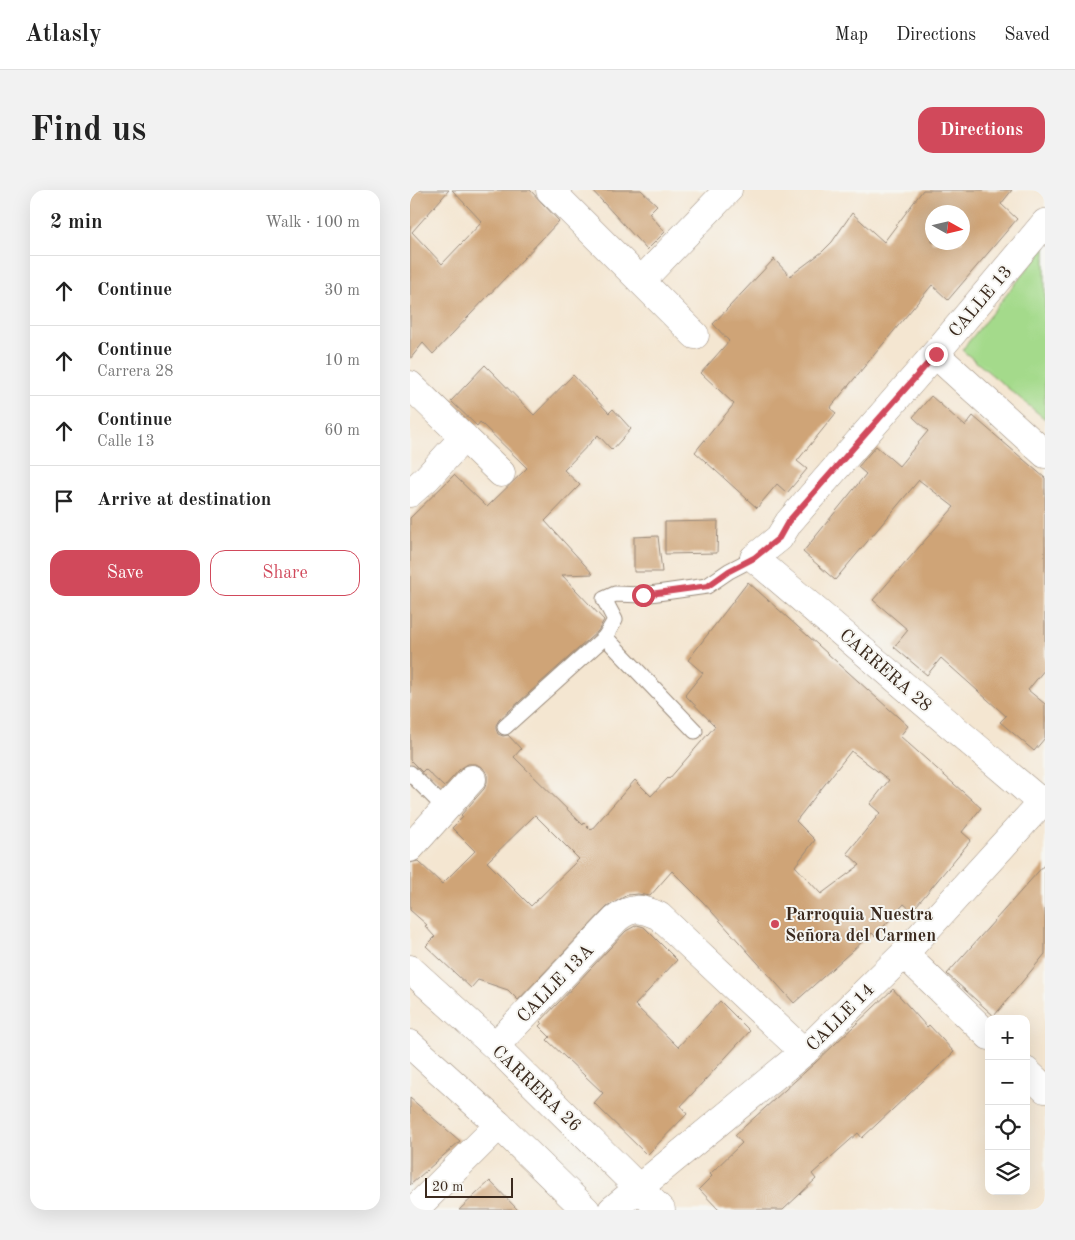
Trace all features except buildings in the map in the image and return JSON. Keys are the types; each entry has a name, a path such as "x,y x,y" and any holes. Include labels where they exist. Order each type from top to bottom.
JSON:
{"street":[{"path":"550,190 695,335"},
{"path":"641,281 728,190"},
{"name":"CALLE 13","path":"754,558 779,538 788,522 936,354 1045,223"},
{"path":"936,354 1045,454"},
{"path":"410,385 502,473"},
{"path":"410,493 427,478 464,437"},
{"name":"CARRERA 28","path":"754,558 1043,801"},
{"path":"410,848 472,779"},
{"name":"CALLE 14","path":"612,1210 804,1052 904,954 1043,801"},
{"name":"CALLE 13A","path":"495,1046 616,919 625,912 642,909 659,916 804,1052"},
{"path":"904,954 985,1032"},
{"name":"CARRERA 26","path":"410,969 495,1046 661,1210"},
{"path":"410,1044 499,1125 586,1210"},
{"path":"1030,1076 1045,1089"},
{"path":"414,1210 499,1125"}],"lane":[{"path":"506,727 604,637 615,620 604,599 614,594 643,595 708,586 729,571 754,558"},
{"path":"604,637 695,731"},
{"path":"410,773 445,808"}],"green space":[{"path":"1045,247 1045,419 962,350"}],"place":[{"name":"Parroquia Nuestra Señora del Carmen","path":"775,924"}],"route":[{"path":"643,595 697,586 708,586 729,571 754,558 779,538 788,522 936,354"}]}
